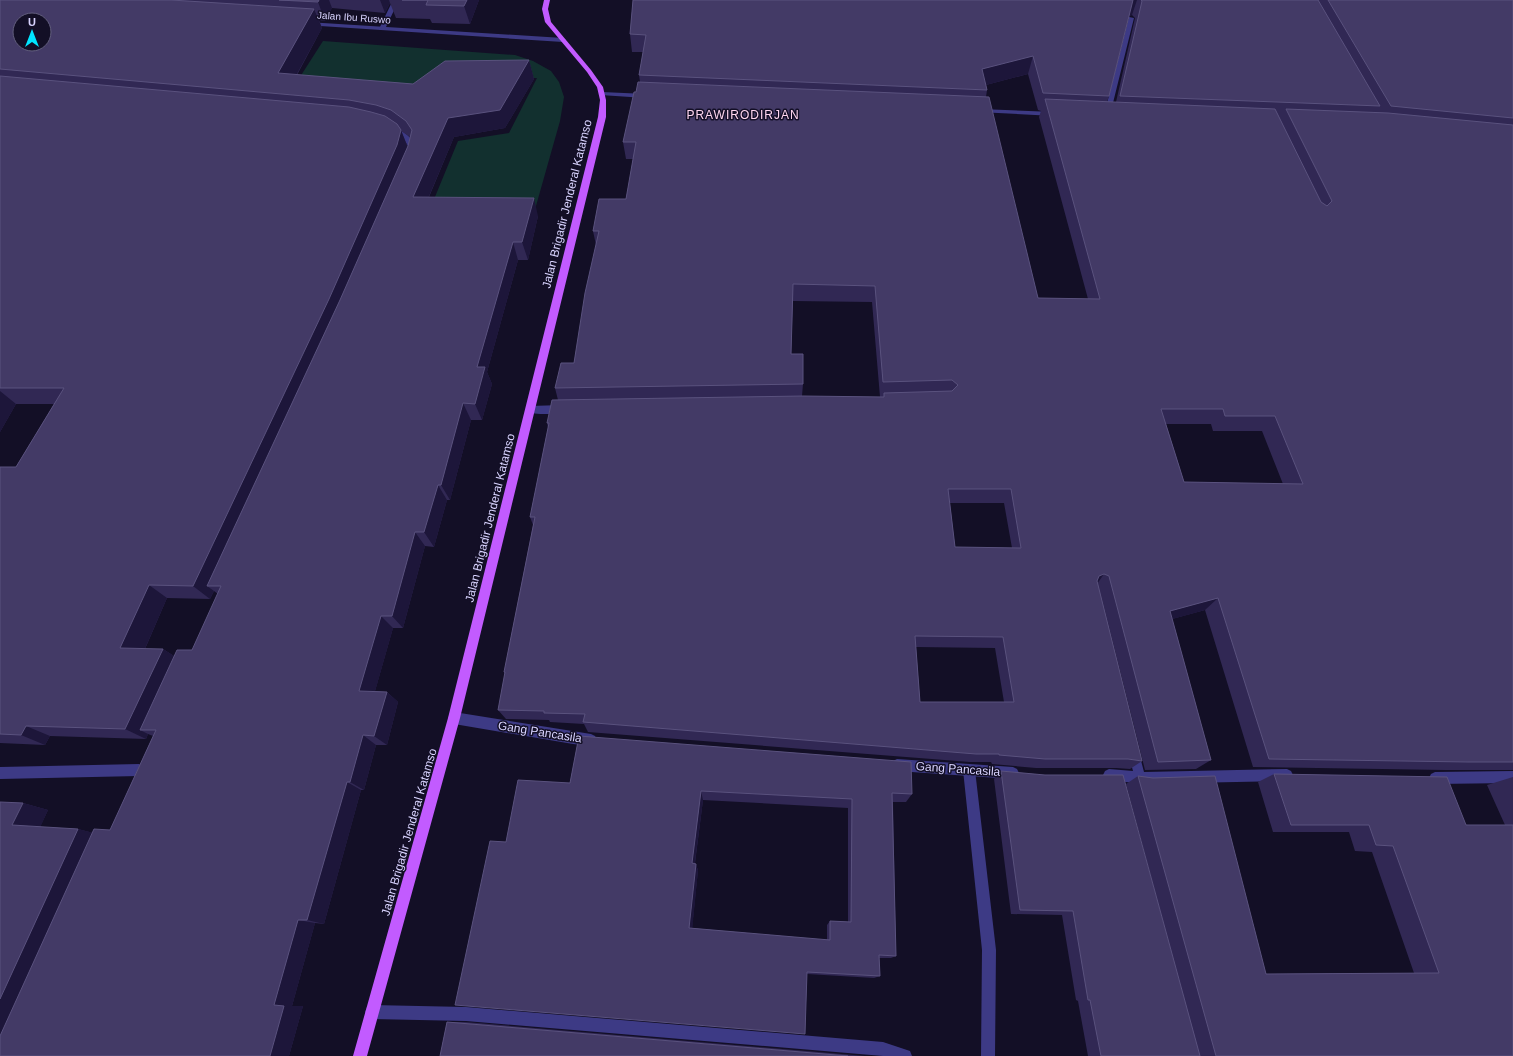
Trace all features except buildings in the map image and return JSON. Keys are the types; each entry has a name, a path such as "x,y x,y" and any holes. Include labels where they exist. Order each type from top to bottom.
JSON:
{"main road":[{"name":"Jalan Brigadir Jenderal Katamso","path":"360,1056 454,718 602,117 602,94 600,87 589,71 548,22 545,8 547,0"}],"street":[{"path":"382,29 396,0"},
{"path":"1099,116 1110,117 1131,18"},
{"name":"Jalan Ibu Ruswo","path":"303,24 563,40"},
{"path":"602,94 657,96"},
{"path":"973,111 1059,115"},
{"path":"384,127 404,135 410,141 414,148 412,159"},
{"path":"530,410 569,409"},
{"name":"Gang Pancasila","path":"454,718 573,738 604,741"},
{"path":"1131,739 1140,778"},
{"name":"Gang Pancasila","path":"884,764 1021,774"},
{"path":"0,773 139,770"},
{"path":"969,770 989,950 988,1056"},
{"path":"1094,775 1116,775 1140,778 1270,774 1300,775"},
{"path":"1116,775 1120,790"},
{"path":"1422,777 1513,777"},
{"path":"372,1012 474,1015 883,1049 905,1056"}],"green space":[{"path":"323,41 515,55 533,61 551,71 559,82 564,97 560,121 534,213 430,209 458,141 509,133 537,78 449,77 417,100 291,91"}],"district":[{"name":"PRAWIRODIRJAN","path":"743,115"}]}
